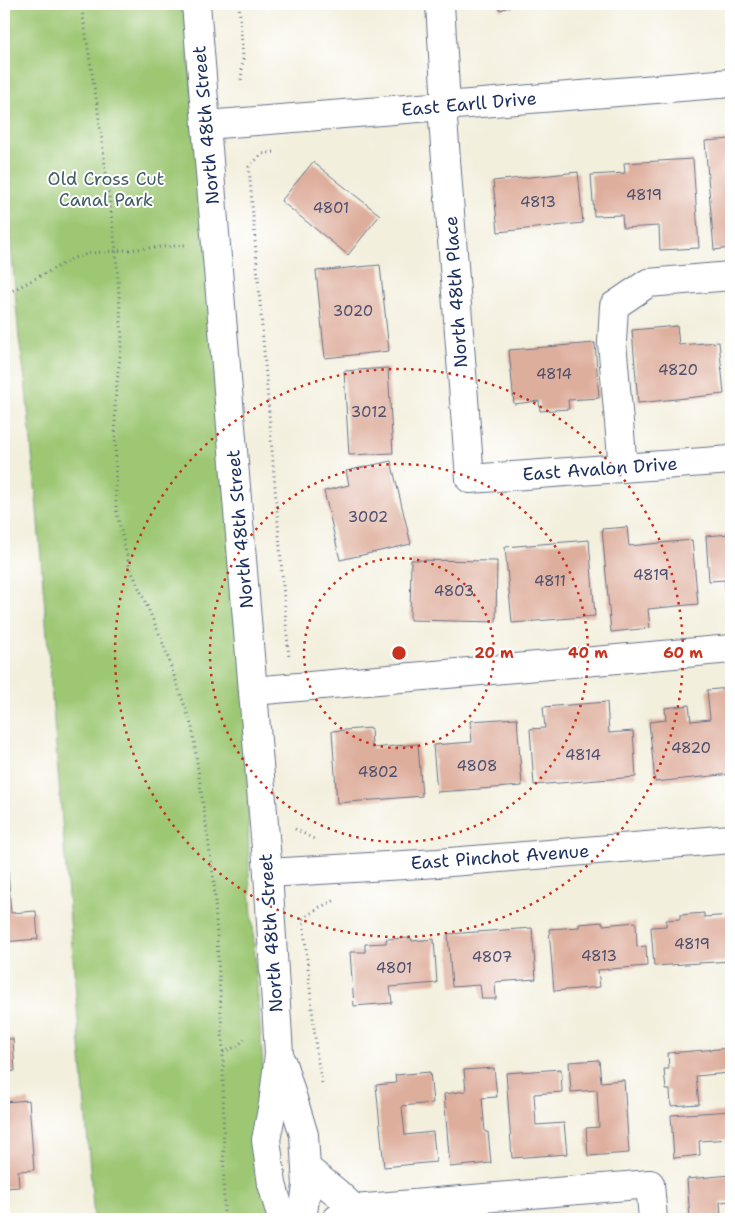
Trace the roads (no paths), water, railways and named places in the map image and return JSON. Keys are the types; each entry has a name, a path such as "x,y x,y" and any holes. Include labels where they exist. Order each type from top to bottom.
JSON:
{"street":[{"name":"North 48th Street","path":"196,4 268,873 279,1054 273,1104 266,1140 272,1184 282,1219"},
{"name":"North 48th Place","path":"440,4 444,106 470,479"},
{"name":"East Earll Drive","path":"206,125 731,82"},
{"path":"623,468 612,342 614,306 648,283 731,276"},
{"name":"East Avalon Drive","path":"470,479 731,460"},
{"path":"253,691 731,649"},
{"name":"East Pinchot Avenue","path":"268,873 438,863 731,839"},
{"name":"North 48th Street","path":"279,1054 304,1135 307,1186 302,1219"},
{"path":"306,1168 337,1193 346,1214 496,1208 650,1184 653,1219"}],"park label":[{"name":"Old Cross Cut Canal Park","path":"106,189"}]}
